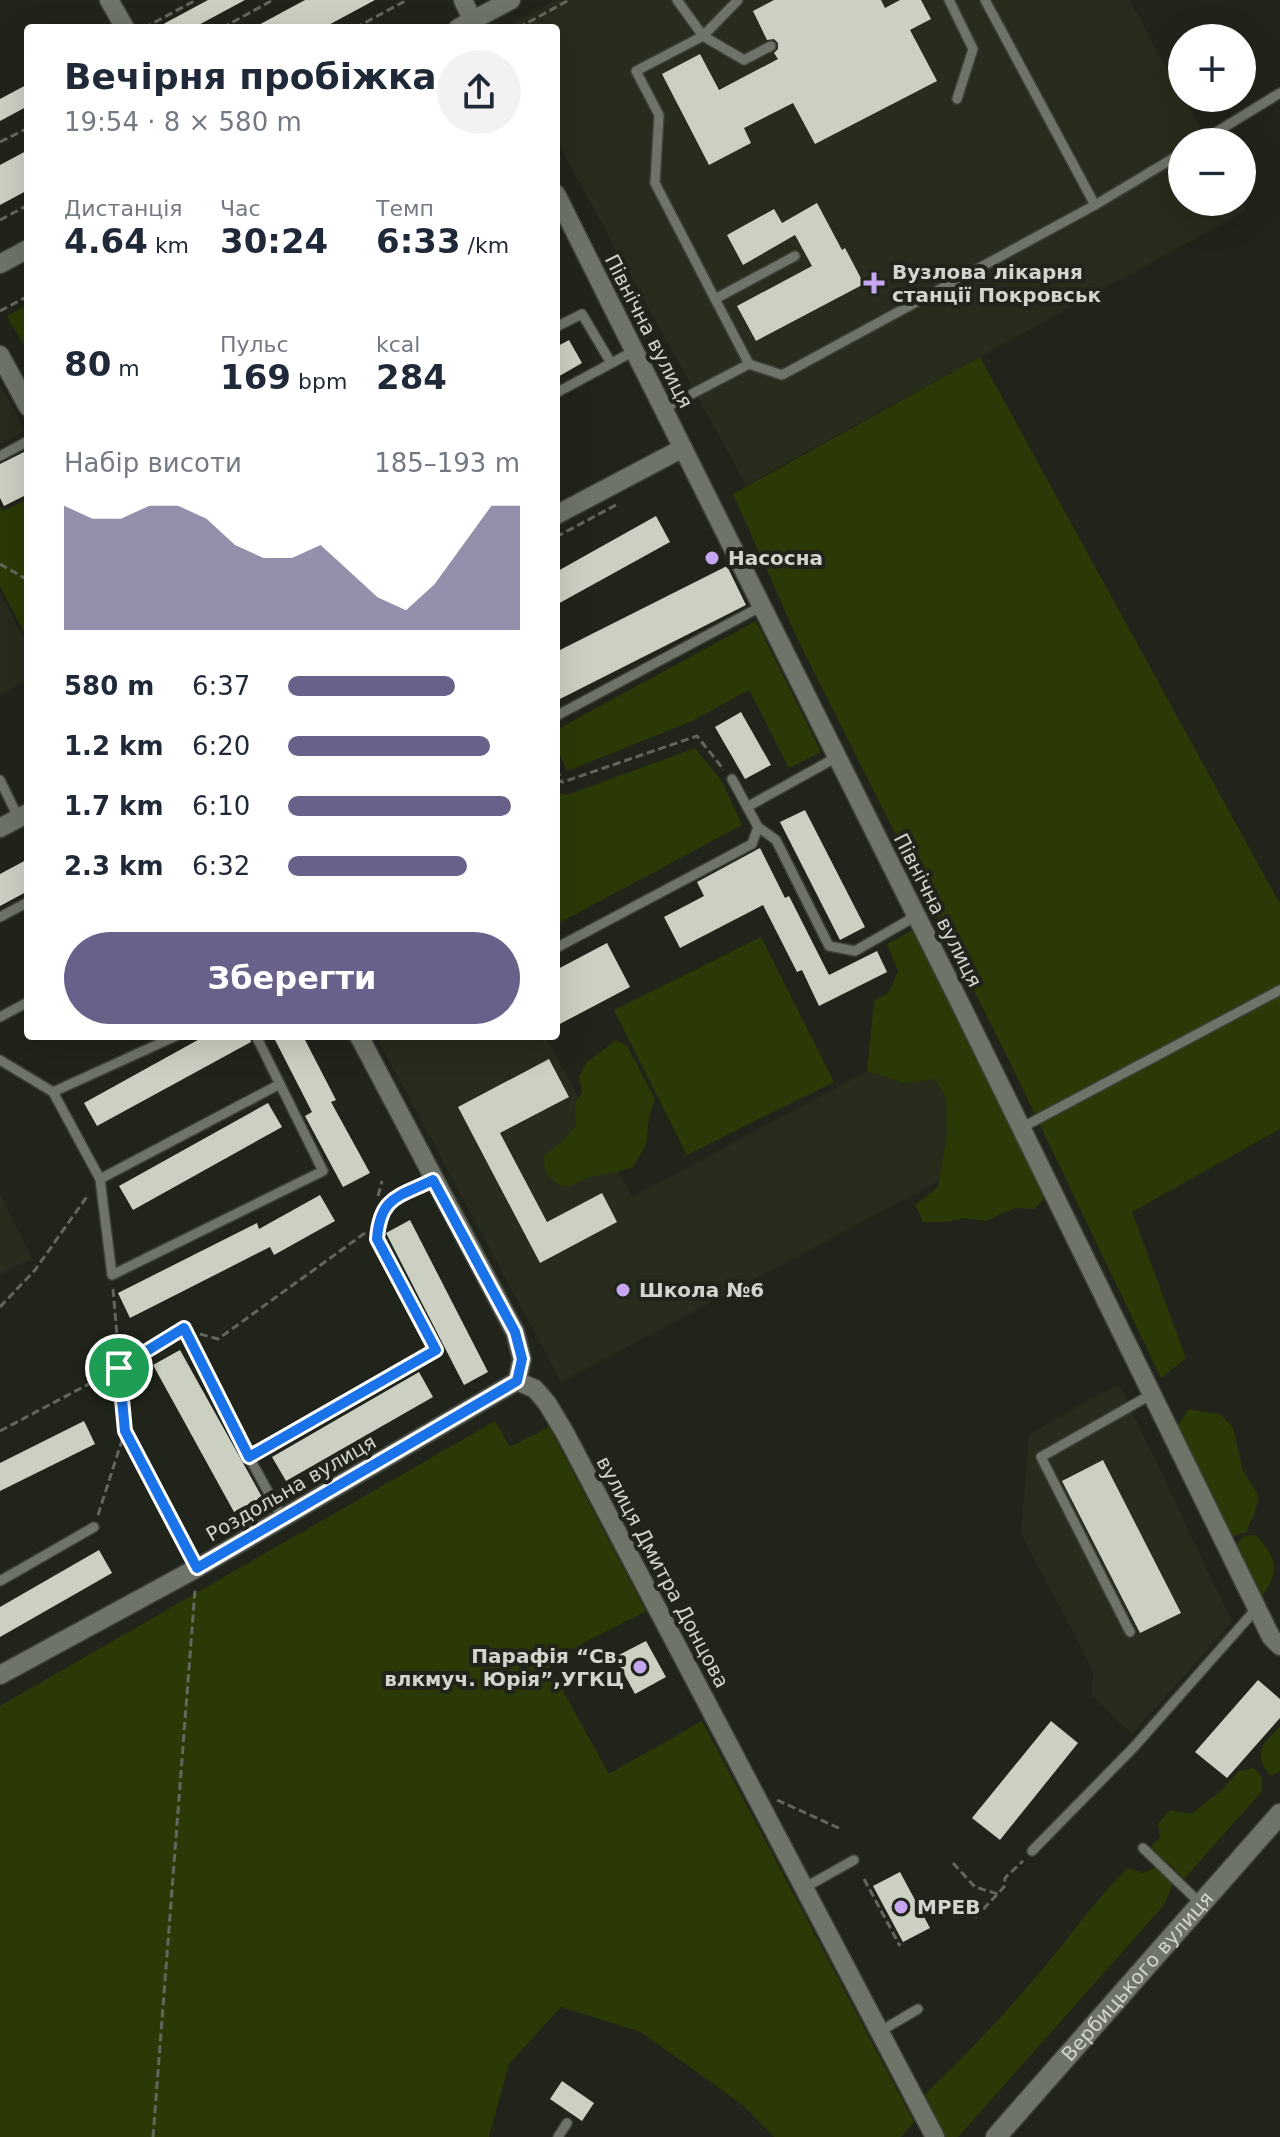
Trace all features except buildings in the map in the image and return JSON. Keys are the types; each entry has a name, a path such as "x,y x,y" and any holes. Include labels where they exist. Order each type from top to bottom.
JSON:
{"main road":[{"name":"Вербицького вулиця","path":"996,2137 1280,1814"}],"street":[{"path":"109,0 123,24"},
{"path":"463,0 469,24"},
{"path":"471,24 511,0"},
{"name":"Північна вулиця","path":"560,204 916,916 1271,1637 1280,1646"},
{"path":"0,264 24,251"},
{"path":"0,355 22,383"},
{"path":"560,513 683,448"},
{"path":"0,828 23,816"},
{"path":"361,1040 515,1332 522,1359 517,1381"},
{"name":"Роздольна вулиця","path":"0,1675 197,1568 517,1381"},
{"name":"вулиця Дмитра Донцова","path":"517,1381 535,1389 565,1433 935,2137"}],"lane":[{"path":"677,0 703,36 744,60 771,46"},
{"path":"738,0 703,36 636,71 659,115 655,183 749,364 782,375 1095,205 1168,161"},
{"path":"949,0 973,49 957,99"},
{"path":"985,0 1095,205"},
{"path":"1223,128 1280,93"},
{"path":"715,299 795,256"},
{"path":"560,325 582,314 611,363"},
{"path":"560,391 634,351"},
{"path":"663,409 749,364"},
{"path":"0,456 24,443"},
{"path":"560,714 762,606"},
{"path":"747,807 837,757"},
{"path":"732,779 758,827 776,840 829,946 855,951 916,916"},
{"path":"0,780 23,816"},
{"path":"560,946 752,844 758,827"},
{"path":"0,917 24,904"},
{"path":"1021,1128 1280,990"},
{"path":"0,1017 24,1004"},
{"path":"53,1092 167,1040"},
{"path":"0,1060 53,1092 100,1179 112,1275 323,1171 258,1040"},
{"path":"100,1179 280,1084"},
{"path":"249,1457 436,1350 377,1239 378,1221 389,1201 433,1180"},
{"path":"184,1328 283,1519"},
{"path":"1130,1632 1041,1457 1152,1394"},
{"path":"0,1581 94,1527"},
{"path":"1032,1851 1134,1747 1257,1608"},
{"path":"1143,1848 1201,1904"},
{"path":"804,1888 854,1860"},
{"path":"879,2032 918,2009"},
{"path":"558,2137 567,2123"}],"path":[{"path":"151,24 196,0"},
{"path":"229,24 273,0"},
{"path":"362,24 407,0"},
{"path":"525,24 569,0"},
{"path":"0,142 24,130"},
{"path":"0,220 24,207"},
{"path":"0,311 24,298"},
{"path":"0,564 24,578"},
{"path":"560,781 697,736 732,779"},
{"path":"560,776 563,782"},
{"path":"0,1307 35,1270 100,1179"},
{"path":"374,1206 382,1181"},
{"path":"0,1431 119,1368 184,1328 218,1339 367,1232"},
{"path":"112,1275 125,1431 197,1568 153,2137"},
{"path":"94,1527 125,1431"},
{"path":"752,1789 841,1829"},
{"path":"975,1918 1004,1887 1005,1878 1032,1851"},
{"path":"953,1863 975,1887 998,1894"},
{"path":"864,1879 900,1946"}],"shaded area":[{"name":"Вузлова лікарня станції Покровськ","path":"555,0 1130,0 1168,72 1168,112 1192,112 1200,128 1168,128 1168,216 1236,216 746,485 560,147 560,24 511,24"},
{"path":"0,384 24,432 0,444"},
{"path":"0,592 24,639 24,682 0,695"},
{"name":"Школа №6","path":"937,1034 999,1149 561,1382 378,1040 547,1040 632,1197"},
{"path":"0,1193 32,1259 0,1274"},
{"path":"1119,1384 1232,1622 1132,1734 1092,1696 1093,1671 1021,1533 1029,1434"}],"green space":[{"path":"24,306 24,346 7,316"},
{"path":"980,357 1280,904 1280,1129 1132,1212 1186,1358 1161,1378 1009,1060 799,642 733,494"},
{"path":"24,501 24,632 0,586 0,507 3,511"},
{"path":"756,621 821,752 789,768 749,690 690,722 567,771 560,755 560,728"},
{"path":"695,748 723,783 742,825 561,922 560,793 567,795"},
{"path":"914,929 1039,1182 1043,1200 1034,1209 1015,1208 986,1221 965,1218 923,1222 915,1205 938,1187 947,1135 946,1097 935,1079 905,1083 867,1071 874,1001 888,993 898,971 887,944"},
{"path":"761,937 834,1082 687,1155 614,1010"},
{"path":"616,1040 627,1046 655,1099 646,1145 632,1168 587,1178 567,1187 556,1183 545,1172 544,1156 576,1126 575,1104 582,1092 579,1077 586,1063"},
{"path":"1189,1409 1221,1415 1233,1428 1243,1471 1259,1496 1246,1532 1231,1537 1176,1428"},
{"path":"495,1421 510,1447 549,1427 646,1611 547,1662 609,1774 702,1721 914,2122 901,2137 774,2137 744,2106 641,2032 561,2007 509,2064 489,2137 0,2137 0,1706"},
{"path":"1256,1535 1274,1564 1272,1578 1263,1595 1257,1591 1236,1545 1244,1536"},
{"path":"1280,1727 1280,1771 1270,1776 1261,1761 1262,1749"},
{"path":"1254,1768 1262,1777 1262,1791 1183,1880 1171,1865 1149,1849 1160,1837 1158,1824 1170,1810 1191,1814 1221,1791 1239,1771"},
{"path":"1156,1867 1168,1873 1172,1886 1164,1905 958,2137 944,2137 922,2097 1013,2004 1128,1868 1143,1873"}],"place":[{"name":"Вузлова лікарня станції Покровськ","path":"874,283"},
{"name":"Насосна","path":"712,558"},
{"name":"Школа №6","path":"623,1290"},
{"name":"Парафія “Св. влкмуч. Юрія”,УГКЦ","path":"640,1667"},
{"name":"МРЕВ","path":"901,1907"}],"route":[{"path":"433,1180 515,1332 522,1359 517,1381 197,1568 125,1431 119,1368 184,1328 249,1457 436,1350 377,1239 378,1221 389,1201 433,1180"}]}
